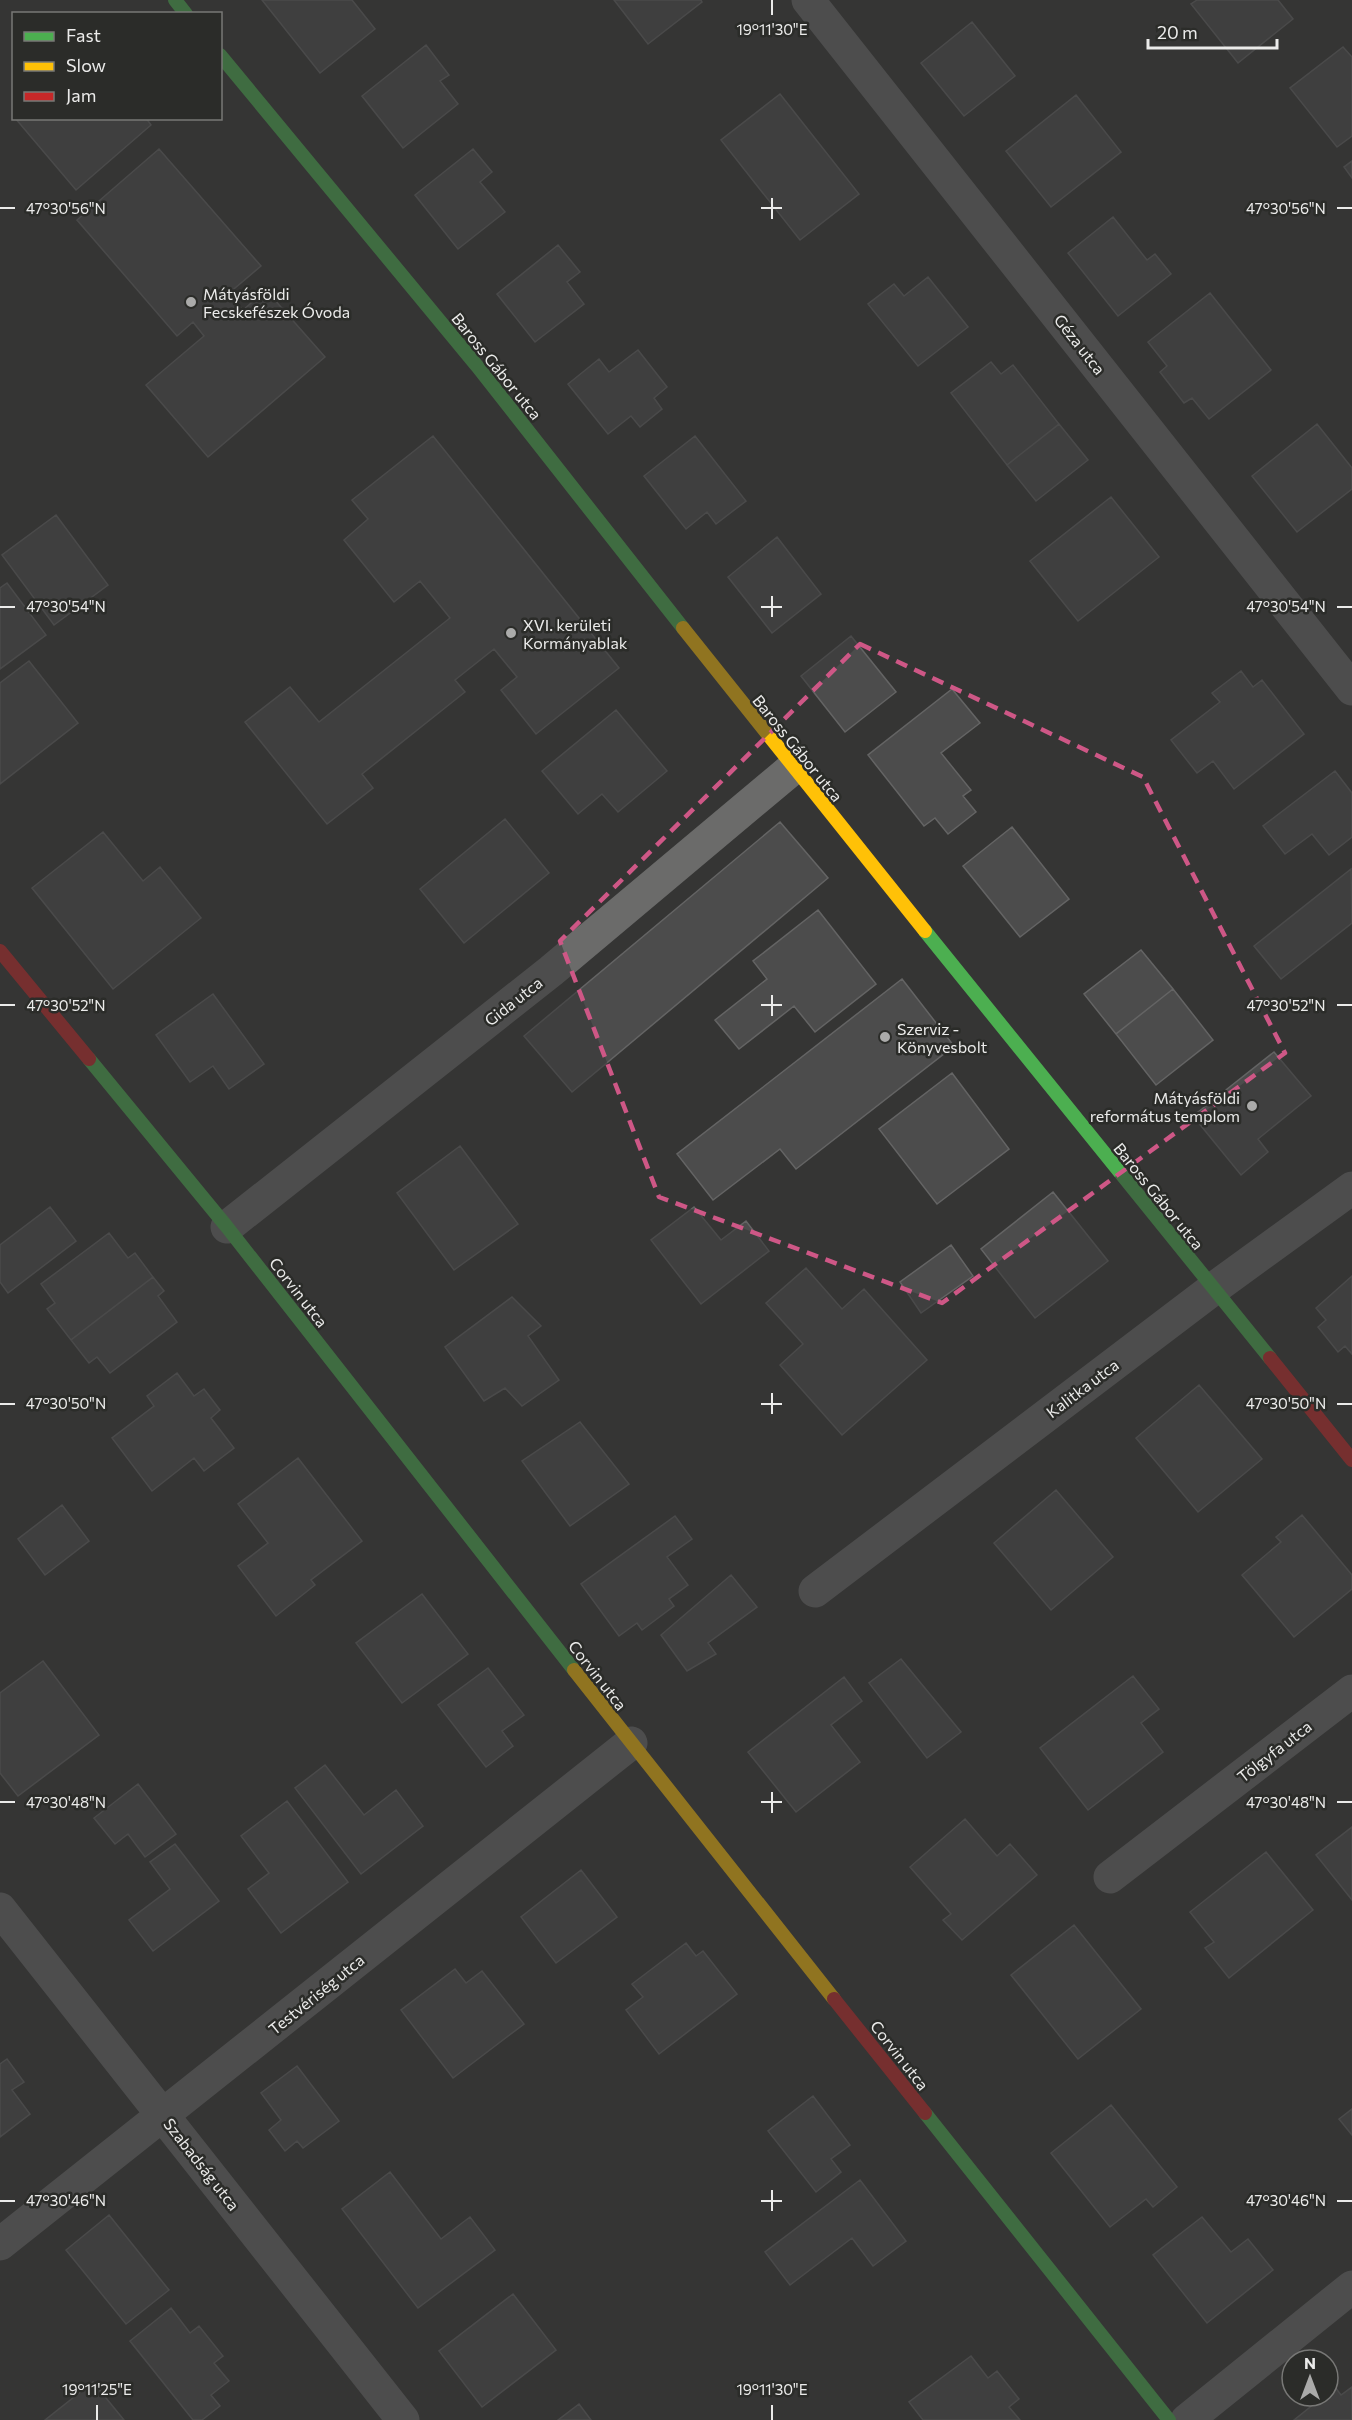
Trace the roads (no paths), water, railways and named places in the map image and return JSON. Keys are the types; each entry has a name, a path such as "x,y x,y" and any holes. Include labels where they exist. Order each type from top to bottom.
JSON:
{"street":[{"path":"175,0 184,12"},
{"name":"Géza utca","path":"808,0 1352,689"},
{"name":"Baross Gábor utca","path":"222,57 477,366 793,768 1352,1460"},
{"name":"Gida utca","path":"226,1227 551,971 793,768"},
{"name":"Corvin utca","path":"0,951 226,1227 631,1743 1169,2420"},
{"name":"Kalitka utca","path":"815,1591 1213,1289 1352,1188"},
{"name":"Tölgyfa utca","path":"1110,1877 1352,1691"},
{"name":"Testvériség utca","path":"0,2244 631,1743"},
{"name":"Szabadság utca","path":"0,1909 403,2420"},
{"path":"1187,2420 1352,2287"}],"place":[{"name":"Mátyásföldi Fecskefészek Óvoda","path":"191,302"},
{"name":"XVI. kerületi Kormányablak","path":"511,633"},
{"name":"Szerviz - Könyvesbolt","path":"885,1037"},
{"name":"Mátyásföldi református templom","path":"1252,1106"}]}
